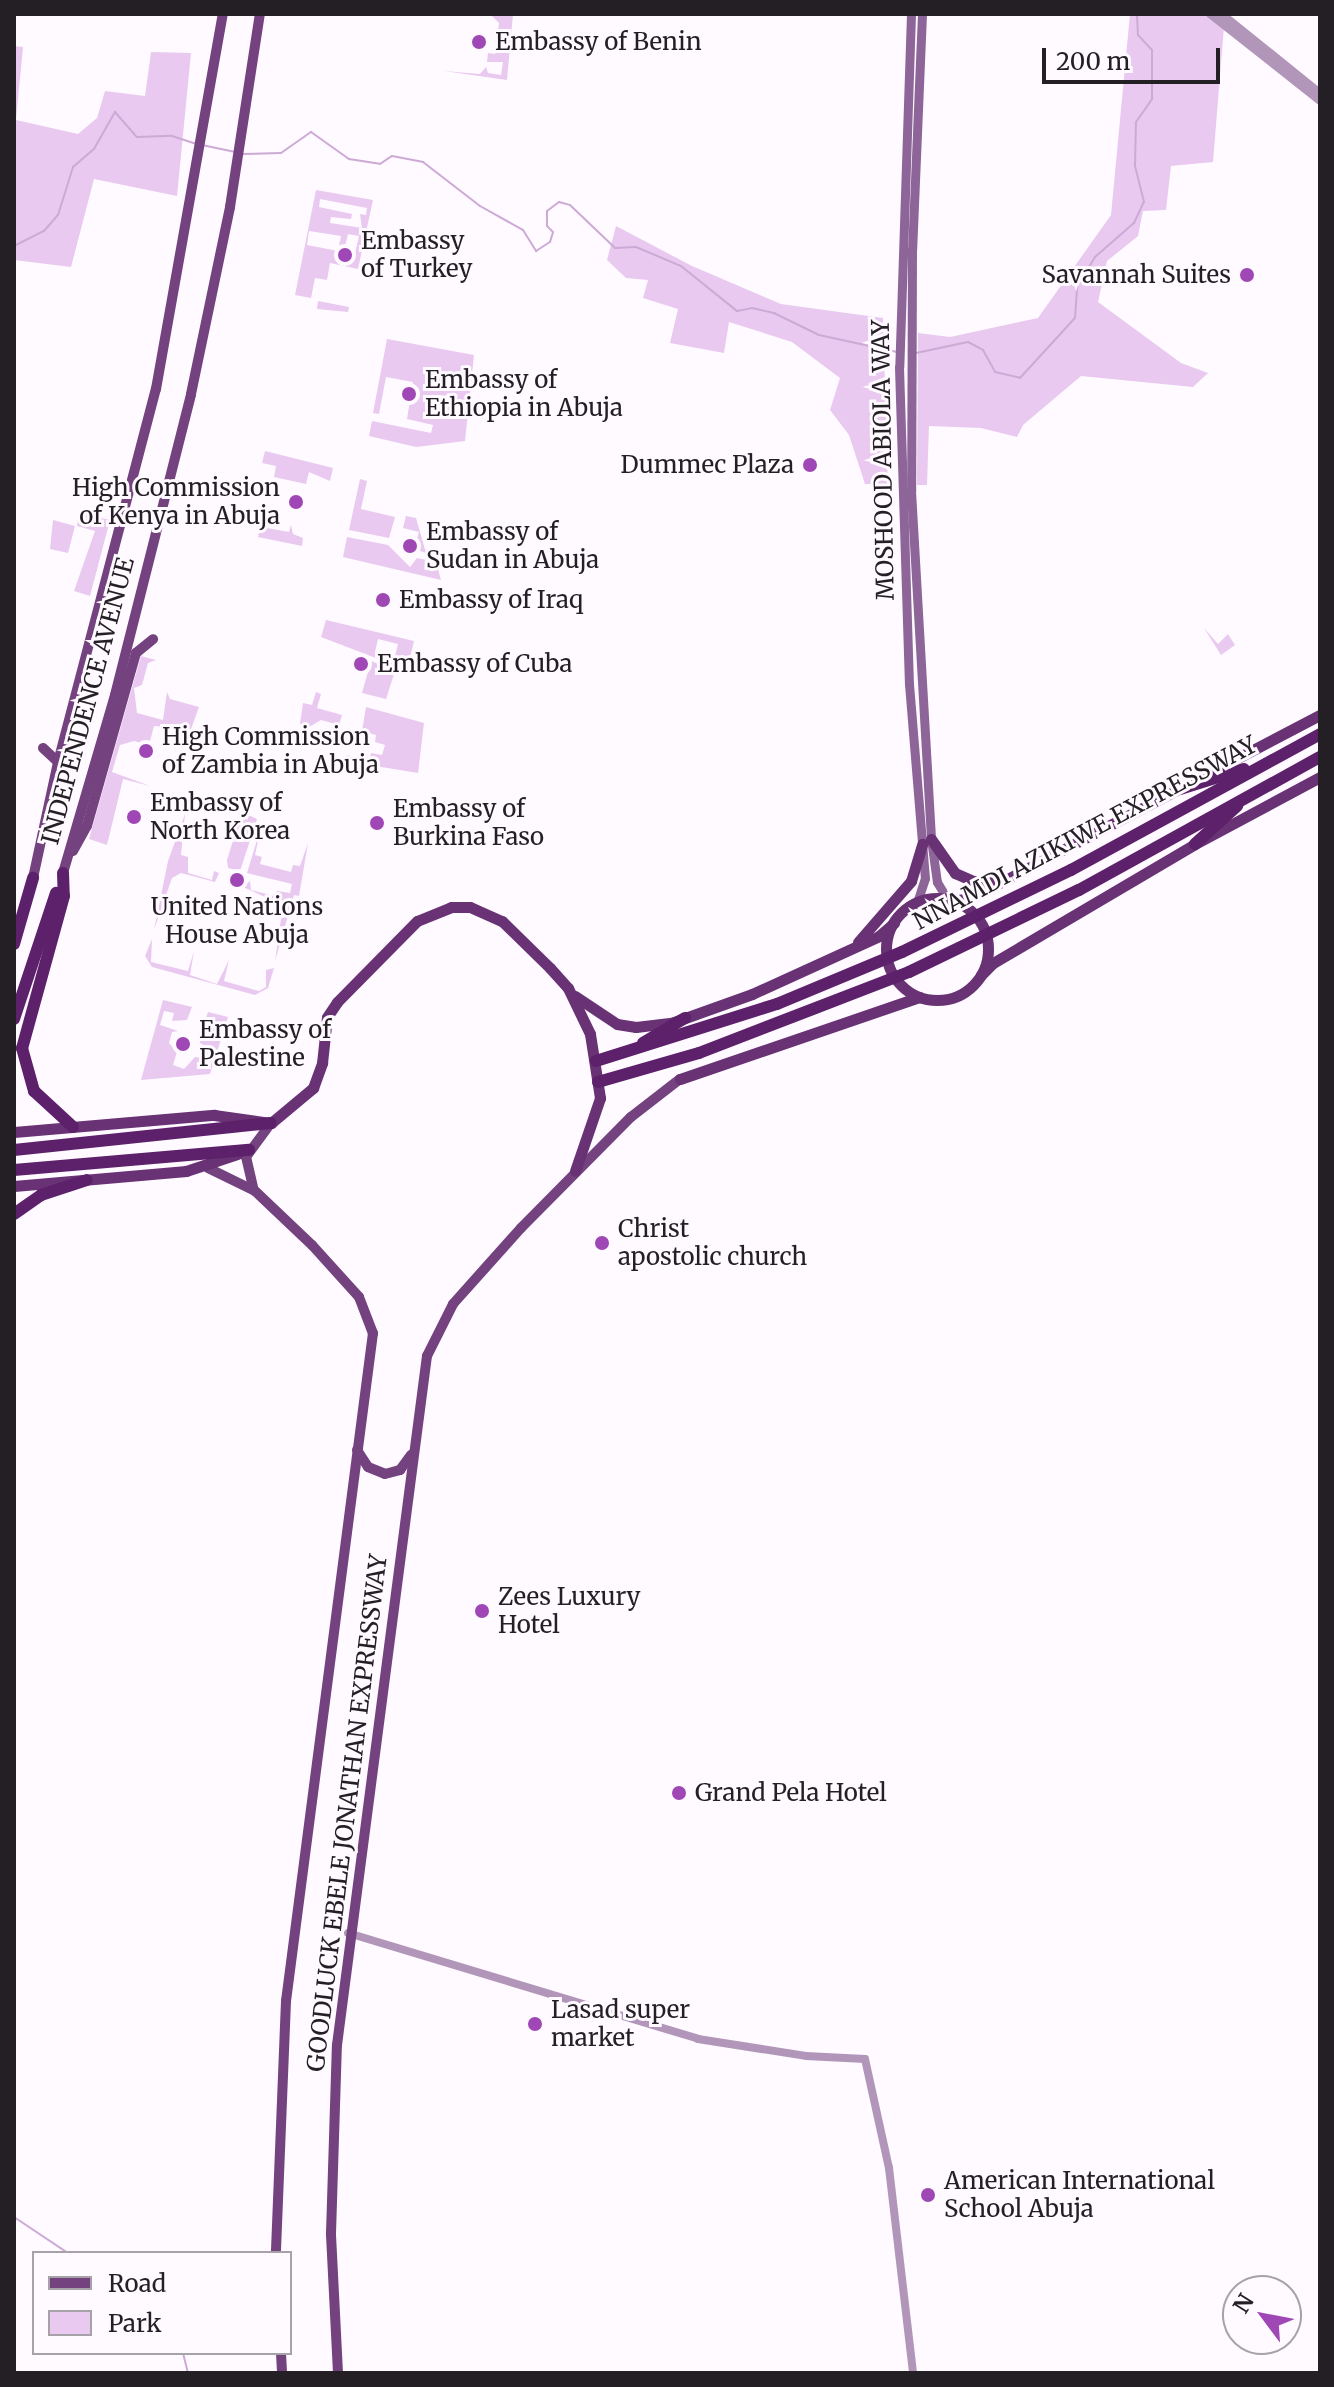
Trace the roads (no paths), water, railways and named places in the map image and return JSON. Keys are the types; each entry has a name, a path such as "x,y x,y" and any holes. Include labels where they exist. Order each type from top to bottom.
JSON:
{"highway":[{"name":"NNAMDI AZIKIWE EXPRESSWAY","path":"950,900 966,900 1320,715"},
{"name":"NNAMDI AZIKIWE EXPRESSWAY","path":"596,1061 850,975 1010,900 1320,734"},
{"name":"NNAMDI AZIKIWE EXPRESSWAY","path":"598,1082 699,1053 858,995 1023,919 1320,757"},
{"path":"1180,789 1270,760"},
{"path":"981,975 987,937 974,914 950,900 917,903 894,923 887,944 889,966 901,985 919,997 935,1000 960,995 981,975 1195,844 1320,777"},
{"path":"1195,844 1256,790"},
{"path":"847,950 911,881 926,842 955,873 973,881 1000,880"},
{"path":"63,873 64,896 22,1048 34,1091 73,1127"},
{"name":"INDEPENDENCE AVENUE","path":"14,1019 63,873"},
{"path":"14,937 33,878"},
{"name":"INDEPENDENCE AVENUE","path":"14,944 33,878"},
{"path":"14,1150 271,1123 313,1088 322,1063 327,1017 337,1002 401,934 435,912 470,907 502,921 568,988 590,1034 600,1098 575,1171"},
{"name":"NNAMDI AZIKIWE EXPRESSWAY","path":"568,988 617,1024 636,1027 685,1018 879,936 894,923"},
{"path":"680,1079 919,997"},
{"path":"623,1054 685,1018"},
{"path":"14,1132 214,1115 271,1123"},
{"path":"14,1170 249,1150"},
{"path":"186,1171 249,1150"},
{"path":"14,1186 208,1168"},
{"path":"14,1214 41,1195 87,1180"}],"main road":[{"name":"INDEPENDENCE AVENUE","path":"33,878 62,746 156,389 197,178 223,14"},
{"name":"INDEPENDENCE AVENUE","path":"63,873 180,442 233,183 260,14"},
{"name":"MOSHOOD ABIOLA WAY","path":"911,14 904,368 926,842 924,883 917,903"},
{"name":"MOSHOOD ABIOLA WAY","path":"905,332 922,14"},
{"path":"68,859 87,826 140,645 153,639"},
{"path":"107,720 126,692"},
{"path":"58,762 43,748 62,746"},
{"name":"MOSHOOD ABIOLA WAY","path":"926,842 937,882 950,900"},
{"name":"GOODLUCK EBELE JONATHAN EXPRESSWAY","path":"338,2373 331,2162 348,1933 427,1356 453,1304 575,1171 680,1079"},
{"path":"255,1191 247,1173 249,1150 271,1123"},
{"path":"208,1168 255,1191"},
{"name":"GOODLUCK EBELE JONATHAN EXPRESSWAY","path":"255,1191 343,1277 359,1297 373,1333 286,2001 276,2251"},
{"path":"357,1450 368,1467 385,1474 400,1470 413,1452"}],"street":[{"path":"1210,14 1273,69 1320,101"},
{"path":"1222,14 1320,93"},
{"path":"348,1933 698,2039 806,2056 865,2059 889,2168 913,2373"}],"waterway":[{"path":"916,353 968,342 983,350 995,372 1020,378 1075,318 1077,287 1095,257 1134,223 1144,202 1135,165 1136,122 1152,99 1152,50 1138,35 1137,14"},
{"path":"14,246 44,231 58,215 73,167 94,149 115,112 137,137 172,136 196,144"},
{"path":"241,154 281,153 311,132 349,159 380,164 392,156 423,162 480,206 523,230 536,251 550,242 553,232 547,226 547,211 559,202 570,205 615,248 636,247 681,266 737,311 752,308 774,313 819,335 897,352"},
{"path":"202,145 235,152"},
{"path":"14,2217 65,2251"},
{"path":"184,2355 188,2373"}],"place":[{"name":"Embassy of Benin","path":"479,42"},
{"name":"Embassy of Turkey","path":"345,255"},
{"name":"Savannah Suites","path":"1247,275"},
{"name":"Embassy of Ethiopia in Abuja","path":"409,394"},
{"name":"Dummec Plaza","path":"810,465"},
{"name":"High Commission of Kenya in Abuja","path":"296,502"},
{"name":"Embassy of Sudan in Abuja","path":"410,546"},
{"name":"Embassy of Iraq","path":"383,600"},
{"name":"Embassy of Cuba","path":"361,664"},
{"name":"High Commission of Zambia in Abuja","path":"146,751"},
{"name":"Embassy of North Korea","path":"134,817"},
{"name":"Embassy of Burkina Faso","path":"377,823"},
{"name":"United Nations House Abuja","path":"237,880"},
{"name":"Embassy of Palestine","path":"183,1044"},
{"name":"Christ apostolic church","path":"602,1243"},
{"name":"Zees Luxury Hotel","path":"482,1611"},
{"name":"Grand Pela Hotel","path":"679,1793"},
{"name":"Lasad super market","path":"535,2024"},
{"name":"American International School Abuja","path":"928,2195"}]}
